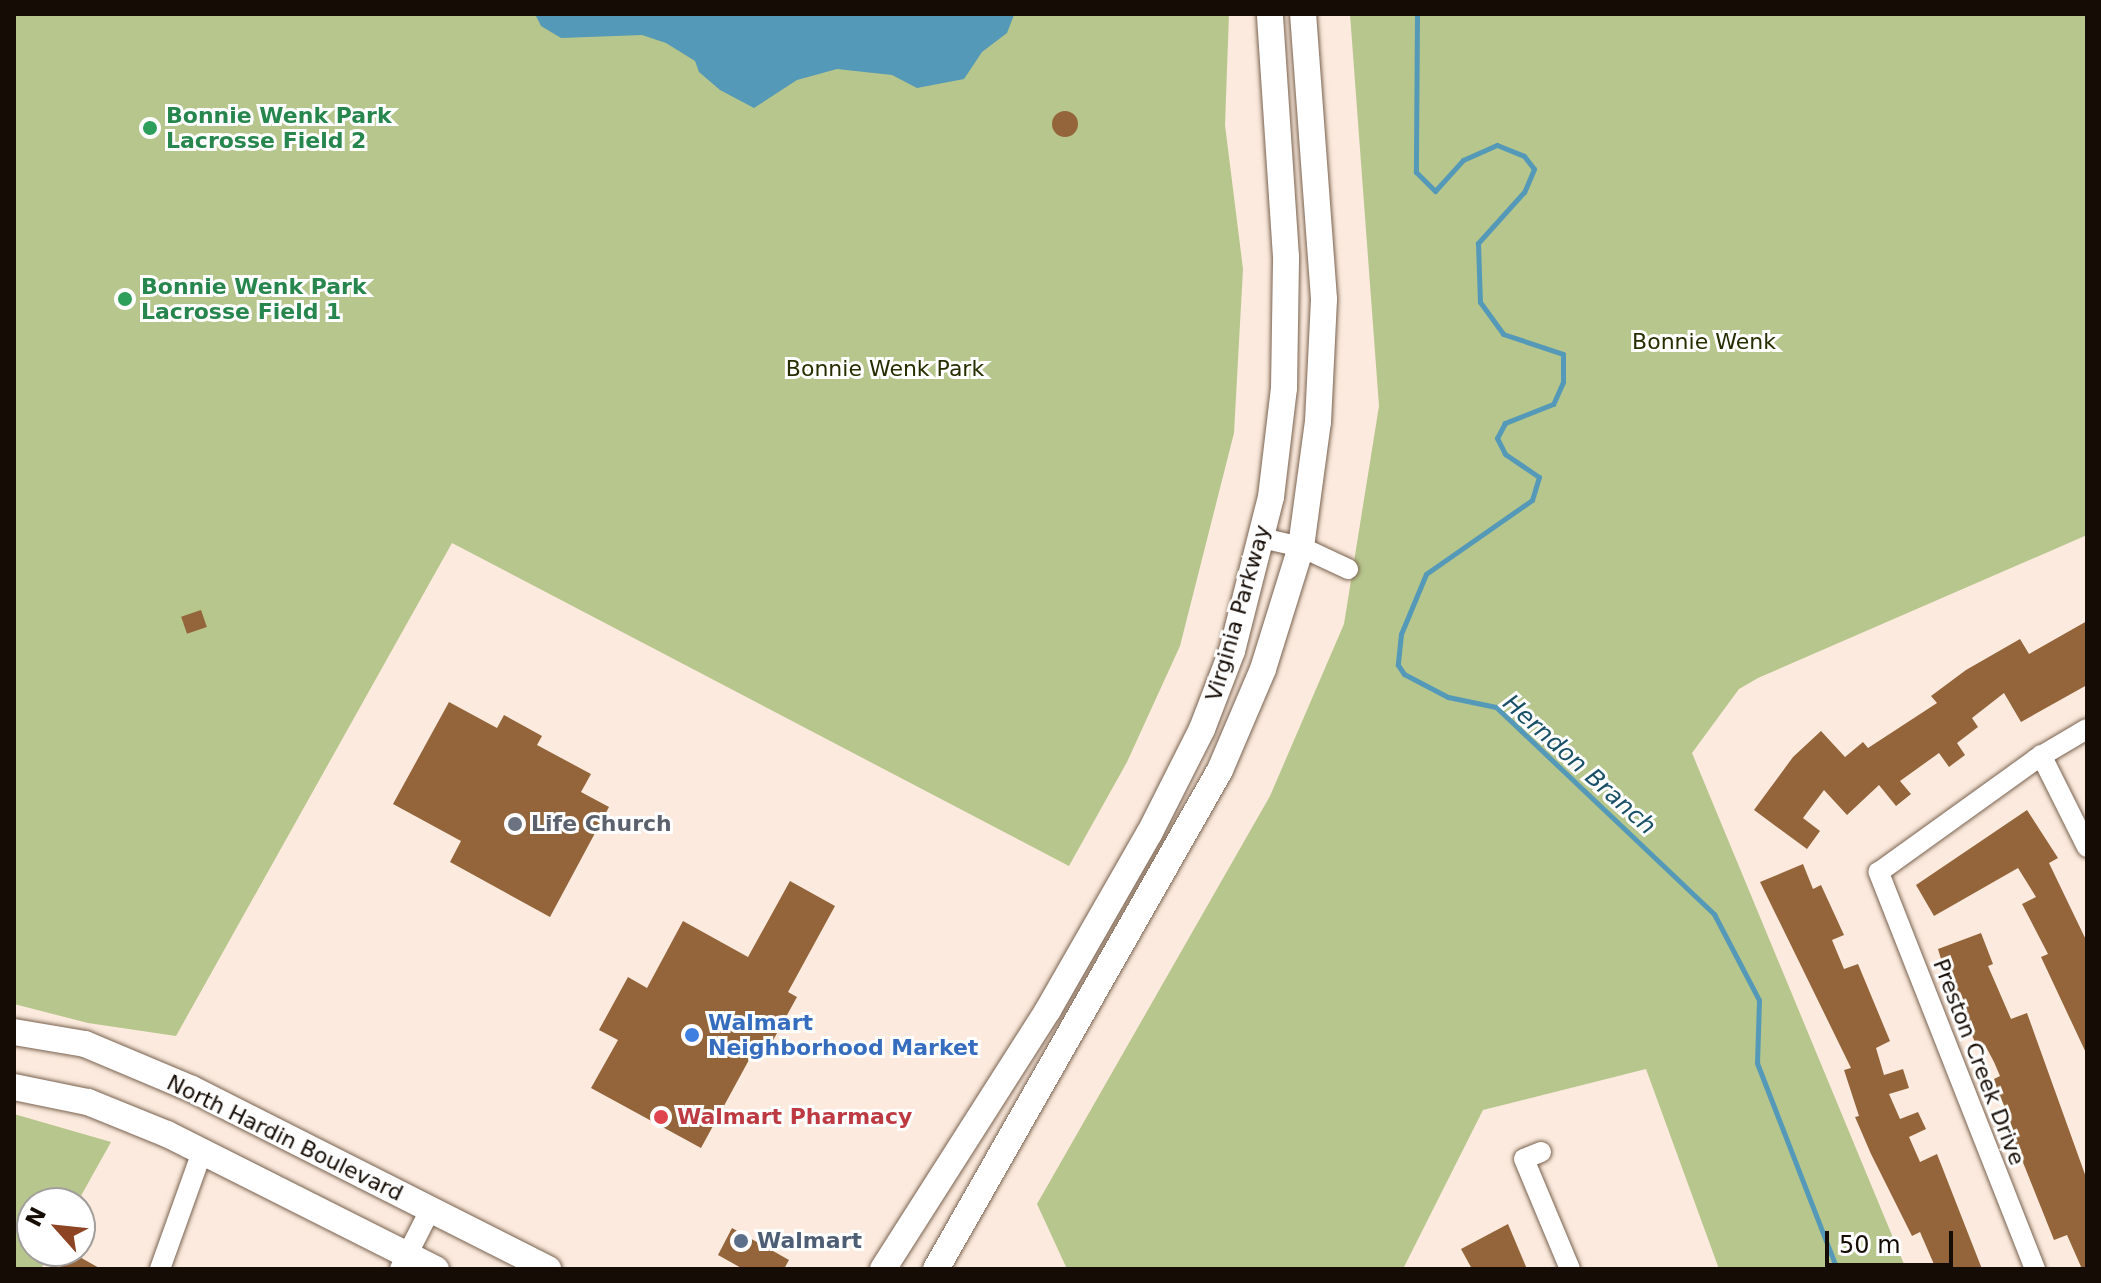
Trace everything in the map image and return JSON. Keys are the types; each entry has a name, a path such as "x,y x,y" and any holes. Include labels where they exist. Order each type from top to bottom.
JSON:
{"main road":[{"name":"Virginia Parkway","path":"883,1269 1048,1010 1109,902 1202,729 1232,651 1262,538 1277,449 1287,321 1270,14"},
{"name":"Virginia Parkway","path":"936,1269 1139,919 1225,759 1263,669 1301,547 1318,422 1324,299 1303,14"},
{"path":"1109,902 1139,919"},
{"name":"North Hardin Boulevard","path":"14,1032 85,1044 192,1089 548,1269"},
{"name":"North Hardin Boulevard","path":"14,1087 88,1102 203,1149 403,1262 436,1269"}],"street":[{"path":"1262,538 1301,547 1348,569"},
{"path":"2087,729 2041,755 2087,847"},
{"name":"Preston Creek Drive","path":"2035,1269 1879,872 2041,755"},
{"path":"160,1269 203,1149"},
{"path":"1541,1152 1524,1159 1570,1269"},
{"path":"403,1262 430,1210"}],"green space":[{"name":"Bonnie Wenk Park","path":"14,14 1229,14 1225,125 1243,269 1234,433 1180,646 1127,762 1069,866 452,543 176,1036 88,1023 14,1004"},
{"name":"Bonnie Wenk","path":"1350,14 2087,14 2087,535 1758,678 1739,689 1692,753 1906,1269 1719,1269 1646,1069 1483,1110 1403,1269 1067,1269 1037,1204 1270,796 1344,624 1379,406"},
{"path":"14,1114 111,1142 86,1187 16,1187 16,1267 42,1267 14,1269"}],"water":[{"path":"535,14 1014,15 1007,33 982,52 964,79 917,88 892,75 837,69 797,80 754,108 720,90 699,72 695,61 666,43 642,35 561,38 541,26"}],"building":[{"path":"1065,111 1074,115 1078,124 1074,133 1065,137 1056,133 1052,124 1056,115"},
{"path":"201,610 207,627 187,634 181,617"},
{"path":"2087,621 2087,685 2021,722 2004,693 1972,718 1978,727 1957,743 1965,755 1949,767 1939,753 1900,781 1911,794 1896,806 1879,785 1847,815 1824,790 1803,818 1820,831 1807,849 1754,810 1793,757 1821,731 1845,757 1863,742 1868,748 1937,703 1931,696 1966,670 2020,639 2029,654"},
{"name":"Life Church","path":"449,702 497,728 504,715 542,736 537,745 591,774 581,792 609,807 550,917 450,862 461,841 393,804"},
{"path":"2027,810 2058,858 2049,863 2087,942 2087,1055 2041,957 2048,954 2022,904 2036,897 2018,868 1934,916 1916,885"},
{"path":"1803,864 1813,889 1821,885 1844,935 1832,940 1844,969 1858,964 1890,1041 1876,1048 1884,1075 1903,1069 1909,1088 1889,1094 1900,1119 1918,1112 1926,1129 1909,1137 1920,1162 1937,1154 1982,1269 1936,1269 1920,1232 1912,1236 1871,1154 1855,1117 1859,1116 1844,1070 1851,1068 1760,882"},
{"name":"Walmart Neighborhood Market","path":"790,881 835,906 788,992 797,997 766,1053 756,1047 701,1148 591,1088 618,1040 599,1030 628,977 647,988 683,921 748,957"},
{"path":"1981,933 1993,964 1988,966 2011,1019 2027,1013 2087,1180 2087,1269 2082,1269 2067,1235 2054,1240 2010,1130 1994,1079 2000,1076 1985,1045 1978,1048 1951,992 1938,949"},
{"path":"1508,1224 1527,1269 1472,1269 1461,1249"},
{"name":"Walmart","path":"732,1228 789,1260 784,1269 743,1269 718,1255"},
{"path":"96,1266 101,1269 59,1269"}],"waterway":[{"name":"Herndon Branch","path":"1417,14 1416,172 1435,191 1463,160 1497,145 1524,156 1534,169 1524,192 1478,243 1480,302 1503,334 1563,354 1563,382 1553,404 1505,423 1497,438 1505,454 1539,477 1532,500 1426,574 1401,634 1398,665 1404,674 1448,697 1496,707 1714,914 1759,1000 1757,1063 1837,1269"}],"place":[{"name":"Bonnie Wenk Park Lacrosse Field 2","path":"150,128"},
{"name":"Bonnie Wenk Park Lacrosse Field 1","path":"125,299"},
{"name":"Life Church","path":"515,824"},
{"name":"Walmart Neighborhood Market","path":"692,1035"},
{"name":"Walmart Pharmacy","path":"661,1117"},
{"name":"Walmart","path":"741,1241"}]}
